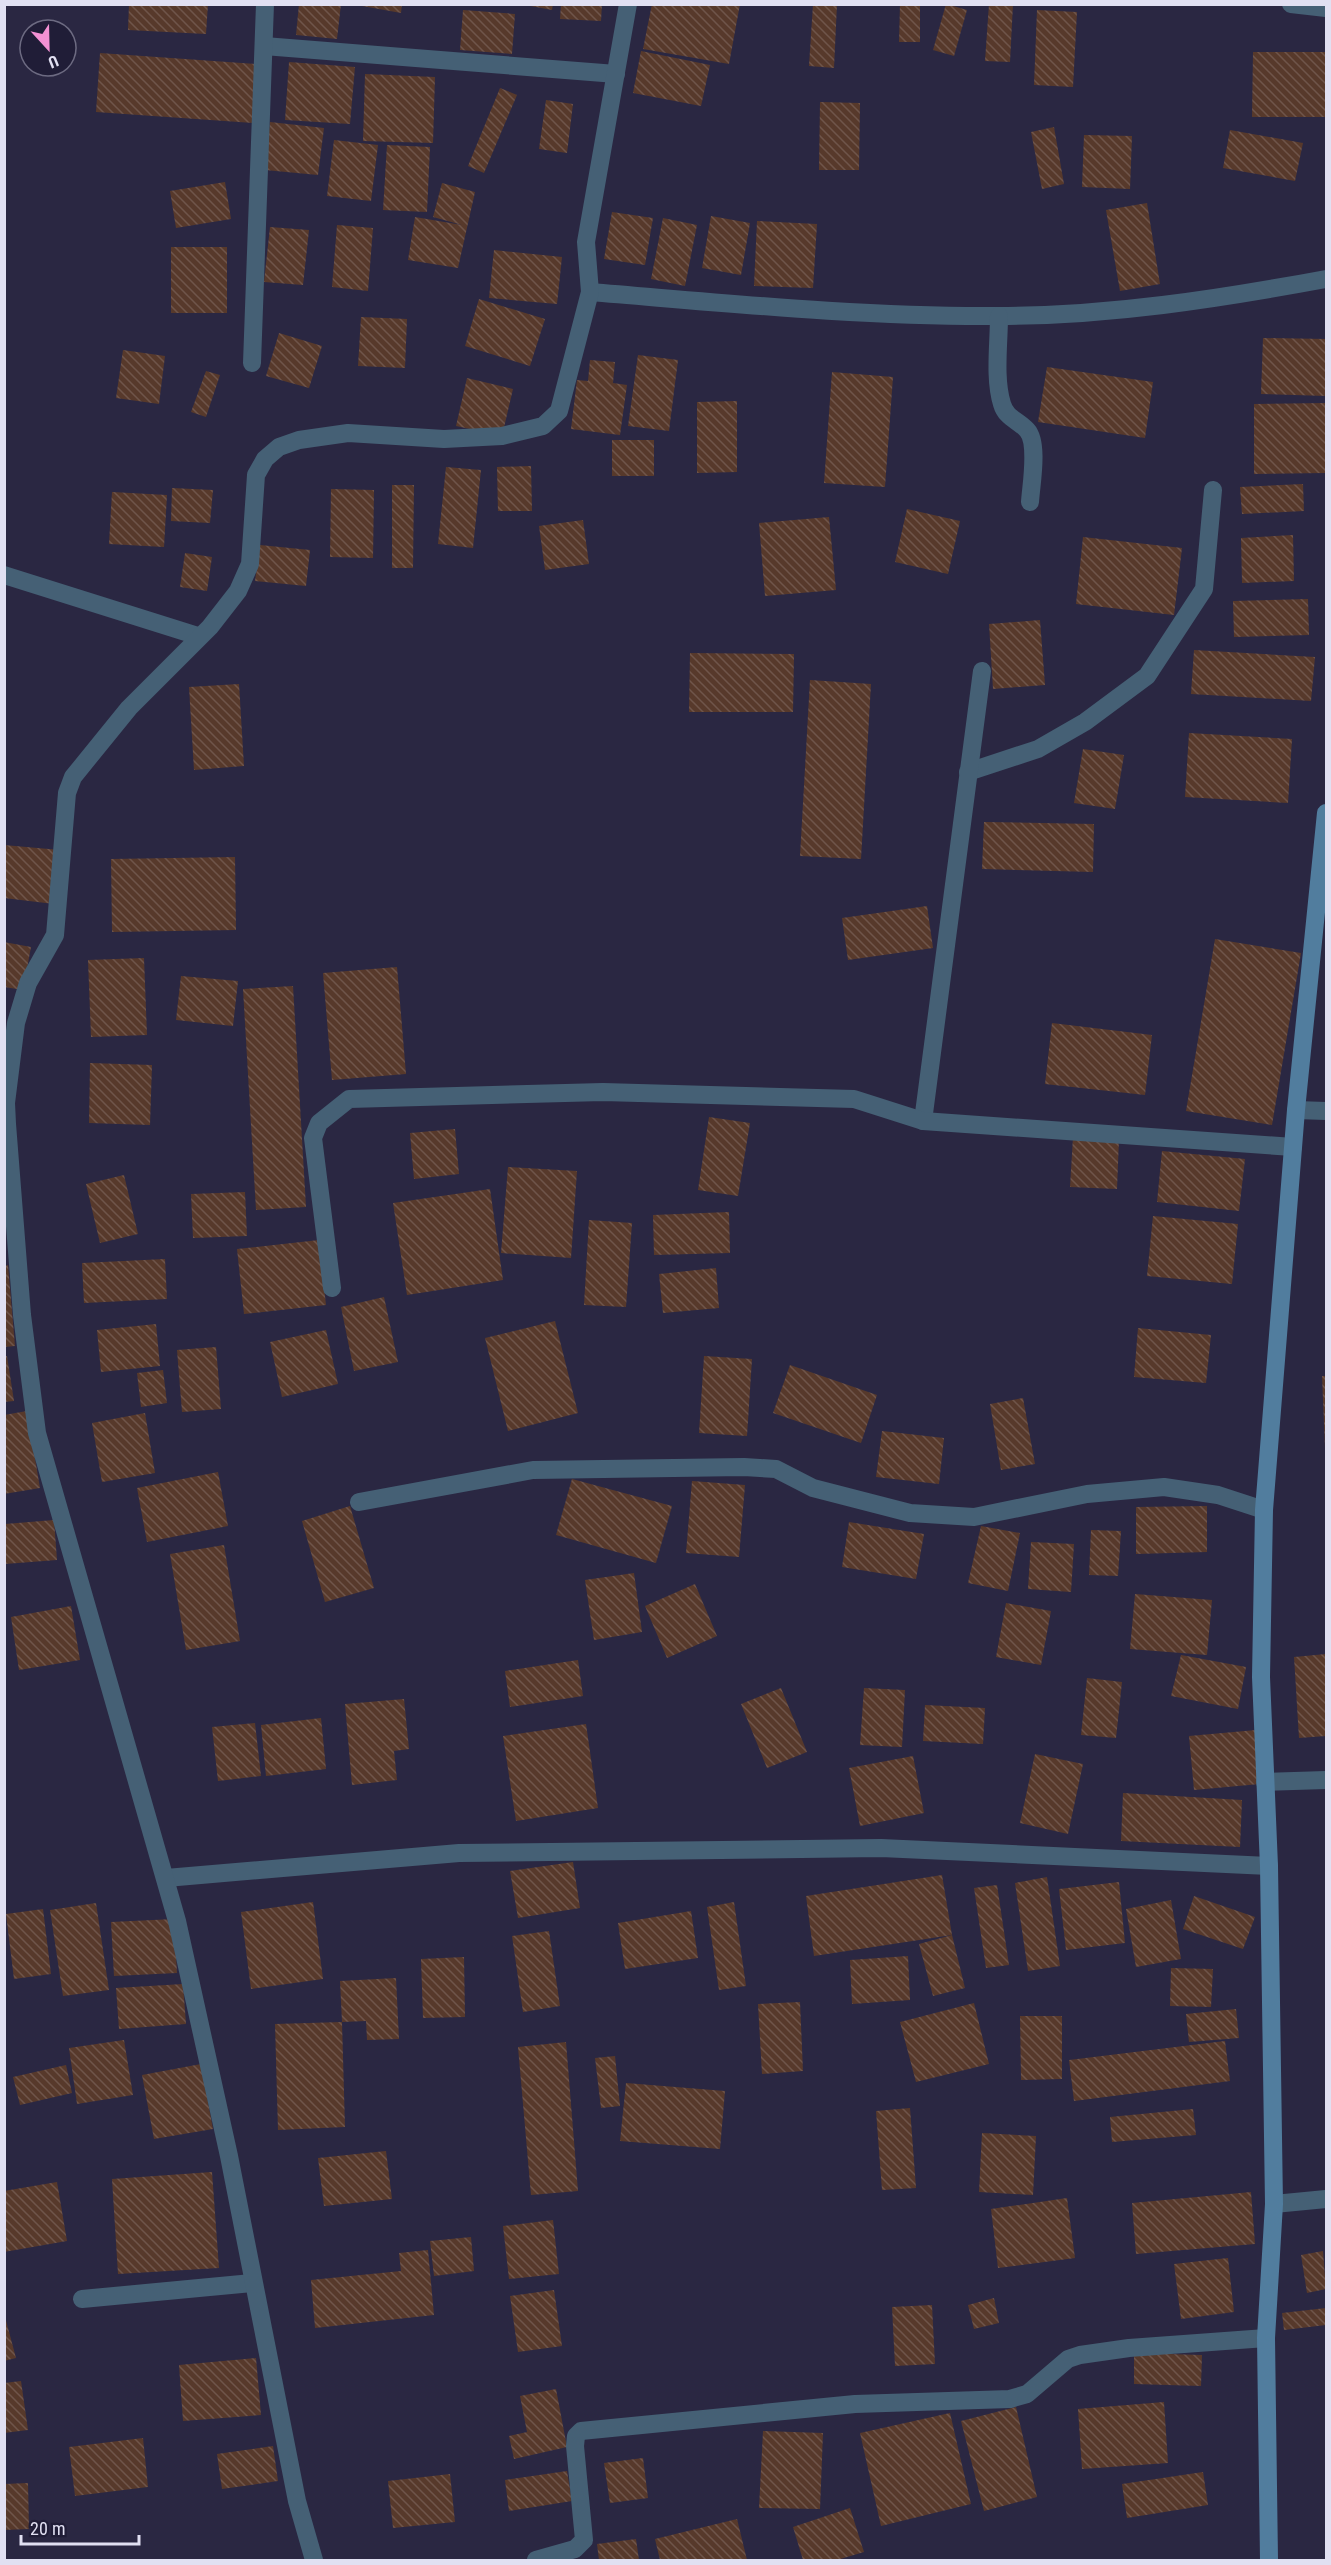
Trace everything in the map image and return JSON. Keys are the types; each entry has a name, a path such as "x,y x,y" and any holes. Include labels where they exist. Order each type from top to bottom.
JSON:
{"street":[{"path":"252,363 265,4"},
{"path":"314,2560 297,2500 252,2283 229,2156 166,1878 37,1433 8,1198 5,1103 16,1023 28,983 55,935 67,793 73,777 129,708 198,636 210,627 238,591 250,564 256,475 265,459 279,447 298,440 348,433 476,439 502,436 543,426 558,411 590,292 586,242 628,4"},
{"path":"1291,4 1326,8"},
{"path":"264,46 616,74"},
{"path":"590,292 857,313 999,316 1148,308 1326,279"},
{"path":"999,316 999,394 1002,407 1008,417 1027,429 1033,440 1030,502"},
{"path":"968,772 1038,749 1085,722 1147,676 1204,590 1213,490"},
{"path":"4,575 198,636"},
{"path":"923,1120 982,671"},
{"path":"1269,2560 1266,2338 1274,2204 1269,1866 1261,1677 1264,1510 1296,1110 1326,813"},
{"path":"332,1288 313,1138 319,1123 349,1099 603,1092 854,1099 923,1120 1293,1147"},
{"path":"1296,1110 1326,1111"},
{"path":"359,1502 533,1470 744,1467 776,1469 790,1479 813,1488 910,1513 974,1517 1087,1494 1164,1487 1218,1495 1264,1510"},
{"path":"1265,1782 1326,1780"},
{"path":"166,1878 459,1853 798,1848 880,1848 1269,1866"},
{"path":"1274,2204 1326,2199"},
{"path":"82,2299 252,2283"},
{"path":"536,2560 575,2549 584,2540 575,2446 576,2436 581,2431 855,2404 1011,2399 1027,2394 1068,2359 1080,2355 1129,2348 1266,2338"}],"building":[{"path":"129,4 208,4 206,34 128,30"},
{"path":"299,4 341,4 337,39 296,35"},
{"path":"351,4 402,4 401,13"},
{"path":"520,4 553,4 552,10"},
{"path":"561,4 602,4 601,21 560,19"},
{"path":"652,4 740,4 729,64 643,49"},
{"path":"813,4 837,4 834,68 809,66"},
{"path":"900,4 920,4 920,42 899,42"},
{"path":"946,4 967,10 954,56 933,50"},
{"path":"989,4 1013,4 1010,62 985,61"},
{"path":"463,10 515,14 512,54 460,50"},
{"path":"1037,10 1077,12 1073,87 1034,85"},
{"path":"641,51 710,65 701,106 633,93"},
{"path":"1253,52 1326,52 1326,117 1252,117"},
{"path":"100,53 257,64 253,123 96,112"},
{"path":"289,62 355,67 350,124 285,120"},
{"path":"365,74 435,77 433,143 363,141"},
{"path":"500,88 517,95 484,173 468,166"},
{"path":"546,100 573,104 567,153 539,149"},
{"path":"820,102 860,103 859,170 819,170"},
{"path":"270,122 324,128 318,175 265,170"},
{"path":"1054,127 1064,184 1042,189 1031,132"},
{"path":"1230,130 1303,143 1295,181 1223,168"},
{"path":"1084,135 1132,136 1130,189 1082,187"},
{"path":"334,140 378,145 371,201 327,196"},
{"path":"387,145 430,147 427,212 383,210"},
{"path":"225,182 231,219 176,228 170,191"},
{"path":"442,183 475,192 458,268 408,260 415,217 462,225 433,217"},
{"path":"1147,203 1160,284 1120,291 1106,210"},
{"path":"612,212 653,218 645,265 604,259"},
{"path":"711,216 750,223 741,275 702,268"},
{"path":"663,218 697,225 685,286 651,279"},
{"path":"757,221 817,224 813,288 754,286"},
{"path":"337,225 373,228 368,291 332,287"},
{"path":"270,227 309,230 303,285 264,282"},
{"path":"171,247 227,247 227,313 171,313"},
{"path":"494,250 562,257 557,304 489,298"},
{"path":"479,299 545,319 530,366 465,346"},
{"path":"361,317 407,319 405,368 358,366"},
{"path":"279,333 322,346 309,388 266,376"},
{"path":"1263,338 1326,339 1326,396 1261,394"},
{"path":"123,350 165,356 159,404 116,398"},
{"path":"638,355 678,360 669,431 628,426"},
{"path":"590,360 615,362 613,383 627,385 620,435 571,429 577,380 588,381"},
{"path":"1047,367 1153,382 1145,438 1038,422"},
{"path":"206,371 220,375 206,417 191,412"},
{"path":"832,372 893,377 885,487 824,483"},
{"path":"467,378 513,389 502,436 456,426"},
{"path":"737,401 737,472 697,473 697,402"},
{"path":"1326,403 1326,473 1254,474 1254,404"},
{"path":"612,440 654,440 654,476 612,476"},
{"path":"531,466 532,511 498,511 497,467"},
{"path":"446,467 481,470 473,548 438,544"},
{"path":"1303,484 1304,511 1242,514 1240,487"},
{"path":"392,485 414,485 413,568 392,568"},
{"path":"172,488 213,490 210,523 171,521"},
{"path":"331,489 374,490 373,558 330,557"},
{"path":"112,492 167,495 164,547 109,544"},
{"path":"907,509 960,521 948,574 895,562"},
{"path":"829,517 836,590 765,596 759,523"},
{"path":"583,520 589,564 545,570 539,526"},
{"path":"1293,535 1294,581 1242,583 1241,538"},
{"path":"1083,537 1182,548 1174,615 1076,604"},
{"path":"260,545 310,550 306,586 255,581"},
{"path":"185,553 212,557 207,591 180,587"},
{"path":"1308,599 1309,635 1234,637 1233,601"},
{"path":"1040,620 1045,685 993,689 989,624"},
{"path":"1194,650 1315,657 1311,701 1191,694"},
{"path":"690,653 794,654 793,712 689,712"},
{"path":"810,680 871,684 861,859 800,856"},
{"path":"239,684 244,766 194,770 189,687"},
{"path":"1189,733 1292,739 1288,803 1185,797"},
{"path":"1083,749 1124,755 1115,809 1074,803"},
{"path":"984,822 1094,824 1093,872 982,869"},
{"path":"4,845 60,850 54,904 4,898"},
{"path":"235,857 236,930 112,932 111,859"},
{"path":"927,906 933,948 848,960 842,918"},
{"path":"1215,939 1301,953 1272,1125 1186,1111"},
{"path":"4,942 31,947 23,990 4,987"},
{"path":"144,958 147,1035 91,1037 88,960"},
{"path":"397,967 406,1074 332,1080 323,973"},
{"path":"181,976 238,981 233,1026 176,1020"},
{"path":"293,986 306,1207 256,1210 243,989"},
{"path":"1052,1023 1152,1035 1145,1095 1045,1084"},
{"path":"90,1063 152,1065 150,1125 89,1123"},
{"path":"709,1117 750,1123 738,1196 698,1190"},
{"path":"455,1129 459,1174 414,1179 410,1133"},
{"path":"1073,1137 1119,1139 1117,1189 1070,1187"},
{"path":"1162,1151 1245,1159 1239,1211 1157,1202"},
{"path":"508,1167 577,1171 571,1258 501,1253"},
{"path":"124,1175 138,1234 100,1243 86,1184"},
{"path":"490,1189 503,1280 407,1295 393,1203"},
{"path":"245,1192 247,1236 193,1238 191,1194"},
{"path":"729,1212 730,1253 654,1255 653,1215"},
{"path":"1153,1216 1238,1224 1232,1284 1147,1276"},
{"path":"589,1220 632,1223 626,1307 584,1305"},
{"path":"319,1240 326,1305 244,1314 237,1249"},
{"path":"165,1259 167,1299 84,1303 82,1263"},
{"path":"8,1265 15,1346 5,1347 5,1266"},
{"path":"716,1268 719,1308 663,1313 659,1274"},
{"path":"384,1297 398,1362 354,1371 341,1307"},
{"path":"555,1321 578,1413 508,1431 485,1338"},
{"path":"156,1324 160,1366 101,1372 97,1330"},
{"path":"1138,1328 1211,1335 1206,1383 1134,1377"},
{"path":"326,1330 338,1384 282,1397 270,1342"},
{"path":"216,1347 221,1409 182,1412 177,1350"},
{"path":"4,1356 7,1356 14,1401 4,1402"},
{"path":"704,1356 752,1359 747,1436 699,1433"},
{"path":"790,1365 877,1395 861,1443 773,1413"},
{"path":"163,1370 167,1403 141,1407 137,1373"},
{"path":"1322,1376 1326,1376 1325,1448"},
{"path":"1023,1398 1035,1464 1001,1470 990,1404"},
{"path":"27,1411 40,1488 4,1494 4,1415"},
{"path":"145,1413 155,1473 102,1482 92,1423"},
{"path":"882,1431 944,1438 939,1484 876,1477"},
{"path":"218,1472 228,1526 147,1542 137,1488"},
{"path":"572,1479 672,1506 656,1563 556,1535"},
{"path":"692,1481 745,1485 739,1557 686,1553"},
{"path":"350,1506 374,1588 325,1602 302,1521"},
{"path":"1207,1506 1207,1552 1136,1554 1136,1507"},
{"path":"54,1520 57,1560 5,1564 5,1524"},
{"path":"849,1522 924,1534 916,1579 842,1567"},
{"path":"981,1526 1020,1533 1008,1591 968,1583"},
{"path":"1091,1530 1121,1531 1118,1576 1089,1575"},
{"path":"1031,1542 1074,1544 1071,1592 1028,1589"},
{"path":"224,1545 240,1641 186,1650 170,1554"},
{"path":"634,1573 642,1632 594,1640 585,1580"},
{"path":"695,1584 717,1636 667,1658 645,1606"},
{"path":"1135,1594 1212,1600 1207,1655 1130,1649"},
{"path":"1006,1603 1051,1611 1041,1665 996,1657"},
{"path":"71,1606 80,1660 19,1670 11,1617"},
{"path":"1326,1654 1326,1736 1299,1738 1294,1657"},
{"path":"1181,1655 1246,1667 1238,1709 1171,1696"},
{"path":"578,1660 583,1696 510,1707 505,1671"},
{"path":"1087,1678 1122,1682 1116,1738 1081,1735"},
{"path":"781,1688 807,1752 767,1768 741,1704"},
{"path":"864,1688 905,1690 902,1747 860,1745"},
{"path":"404,1699 409,1749 394,1751 397,1780 352,1785 345,1704"},
{"path":"925,1705 985,1708 983,1744 923,1741"},
{"path":"321,1718 326,1769 266,1776 261,1725"},
{"path":"255,1723 261,1776 218,1781 212,1727"},
{"path":"586,1724 598,1808 516,1821 503,1736"},
{"path":"1256,1730 1260,1784 1194,1790 1189,1736"},
{"path":"1035,1754 1083,1764 1068,1834 1020,1823"},
{"path":"913,1756 924,1813 860,1826 849,1768"},
{"path":"1123,1793 1242,1800 1240,1847 1121,1841"},
{"path":"573,1862 580,1908 518,1918 510,1871"},
{"path":"942,1875 952,1935 814,1956 806,1896"},
{"path":"1047,1877 1060,1966 1028,1971 1015,1883"},
{"path":"1119,1882 1125,1943 1066,1950 1059,1889"},
{"path":"997,1885 1009,1965 986,1968 974,1888"},
{"path":"1194,1896 1255,1917 1243,1949 1183,1929"},
{"path":"1171,1900 1181,1959 1136,1967 1126,1909"},
{"path":"313,1902 323,1979 251,1989 241,1912"},
{"path":"734,1902 746,1986 719,1990 707,1907"},
{"path":"96,1903 109,1990 63,1996 50,1910"},
{"path":"43,1909 51,1974 14,1979 6,1914"},
{"path":"691,1911 698,1958 625,1969 618,1923"},
{"path":"174,1919 177,1973 114,1976 111,1922"},
{"path":"549,1931 560,2006 523,2012 512,1936"},
{"path":"952,1935 965,1988 933,1996 919,1944"},
{"path":"908,1956 910,2000 852,2004 850,1960"},
{"path":"464,1957 465,2017 423,2018 421,1959"},
{"path":"1171,1968 1213,1969 1211,2007 1170,2006"},
{"path":"396,1978 399,2039 367,2040 366,2021 342,2022 340,1981"},
{"path":"183,1984 186,2024 119,2029 116,1988"},
{"path":"800,2002 803,2071 762,2074 758,2004"},
{"path":"974,2003 989,2064 916,2082 900,2022"},
{"path":"1236,2009 1239,2038 1189,2042 1186,2014"},
{"path":"1020,2016 1062,2016 1062,2079 1021,2080"},
{"path":"342,2022 345,2127 278,2130 275,2024"},
{"path":"124,2040 133,2095 77,2104 69,2048"},
{"path":"1225,2041 1230,2081 1074,2101 1069,2060"},
{"path":"566,2042 578,2191 531,2195 518,2047"},
{"path":"615,2056 620,2106 601,2108 595,2058"},
{"path":"201,2064 213,2129 154,2139 142,2075"},
{"path":"66,2065 72,2093 20,2105 13,2077"},
{"path":"626,2083 725,2091 720,2149 620,2141"},
{"path":"910,2108 916,2188 882,2190 876,2111"},
{"path":"1193,2109 1196,2135 1112,2142 1110,2117"},
{"path":"982,2133 1036,2136 1033,2195 979,2192"},
{"path":"386,2151 392,2199 324,2206 318,2158"},
{"path":"212,2172 219,2268 118,2274 112,2179"},
{"path":"57,2182 67,2241 4,2252 4,2191"},
{"path":"1251,2192 1255,2244 1136,2254 1132,2203"},
{"path":"1067,2198 1075,2258 998,2268 991,2209"},
{"path":"553,2220 559,2274 509,2279 503,2226"},
{"path":"471,2237 474,2271 434,2276 430,2241"},
{"path":"428,2250 434,2315 315,2328 311,2280 401,2271 399,2253"},
{"path":"1323,2251 1326,2289 1307,2293 1301,2255"},
{"path":"1228,2258 1234,2312 1181,2319 1174,2264"},
{"path":"554,2290 562,2346 518,2352 510,2296"},
{"path":"994,2298 999,2323 974,2329 968,2305"},
{"path":"932,2305 935,2364 895,2366 892,2307"},
{"path":"1326,2308 1326,2325 1284,2330 1282,2313"},
{"path":"4,2313 16,2358 4,2361"},
{"path":"1134,2353 1202,2355 1201,2386 1134,2384"},
{"path":"256,2358 261,2415 183,2421 179,2365"},
{"path":"21,2381 28,2430 4,2433 4,2383"},
{"path":"556,2389 567,2447 514,2459 509,2436 527,2432 520,2396"},
{"path":"1164,2402 1168,2463 1082,2469 1078,2409"},
{"path":"1016,2407 1037,2497 984,2511 961,2421"},
{"path":"950,2413 971,2504 881,2526 860,2433"},
{"path":"763,2431 823,2433 820,2509 759,2508"},
{"path":"143,2438 148,2487 75,2496 69,2447"},
{"path":"273,2446 278,2481 222,2489 217,2454"},
{"path":"643,2458 648,2498 610,2503 604,2463"},
{"path":"567,2471 572,2501 509,2511 505,2480"},
{"path":"1203,2472 1208,2505 1127,2518 1122,2484"},
{"path":"450,2474 455,2522 393,2528 388,2481"},
{"path":"28,2483 29,2529 4,2530 4,2484"},
{"path":"850,2508 864,2552 837,2560 803,2560 793,2527"},
{"path":"737,2519 747,2560 660,2560 655,2539"},
{"path":"636,2539 639,2560 599,2560 597,2544"}]}
